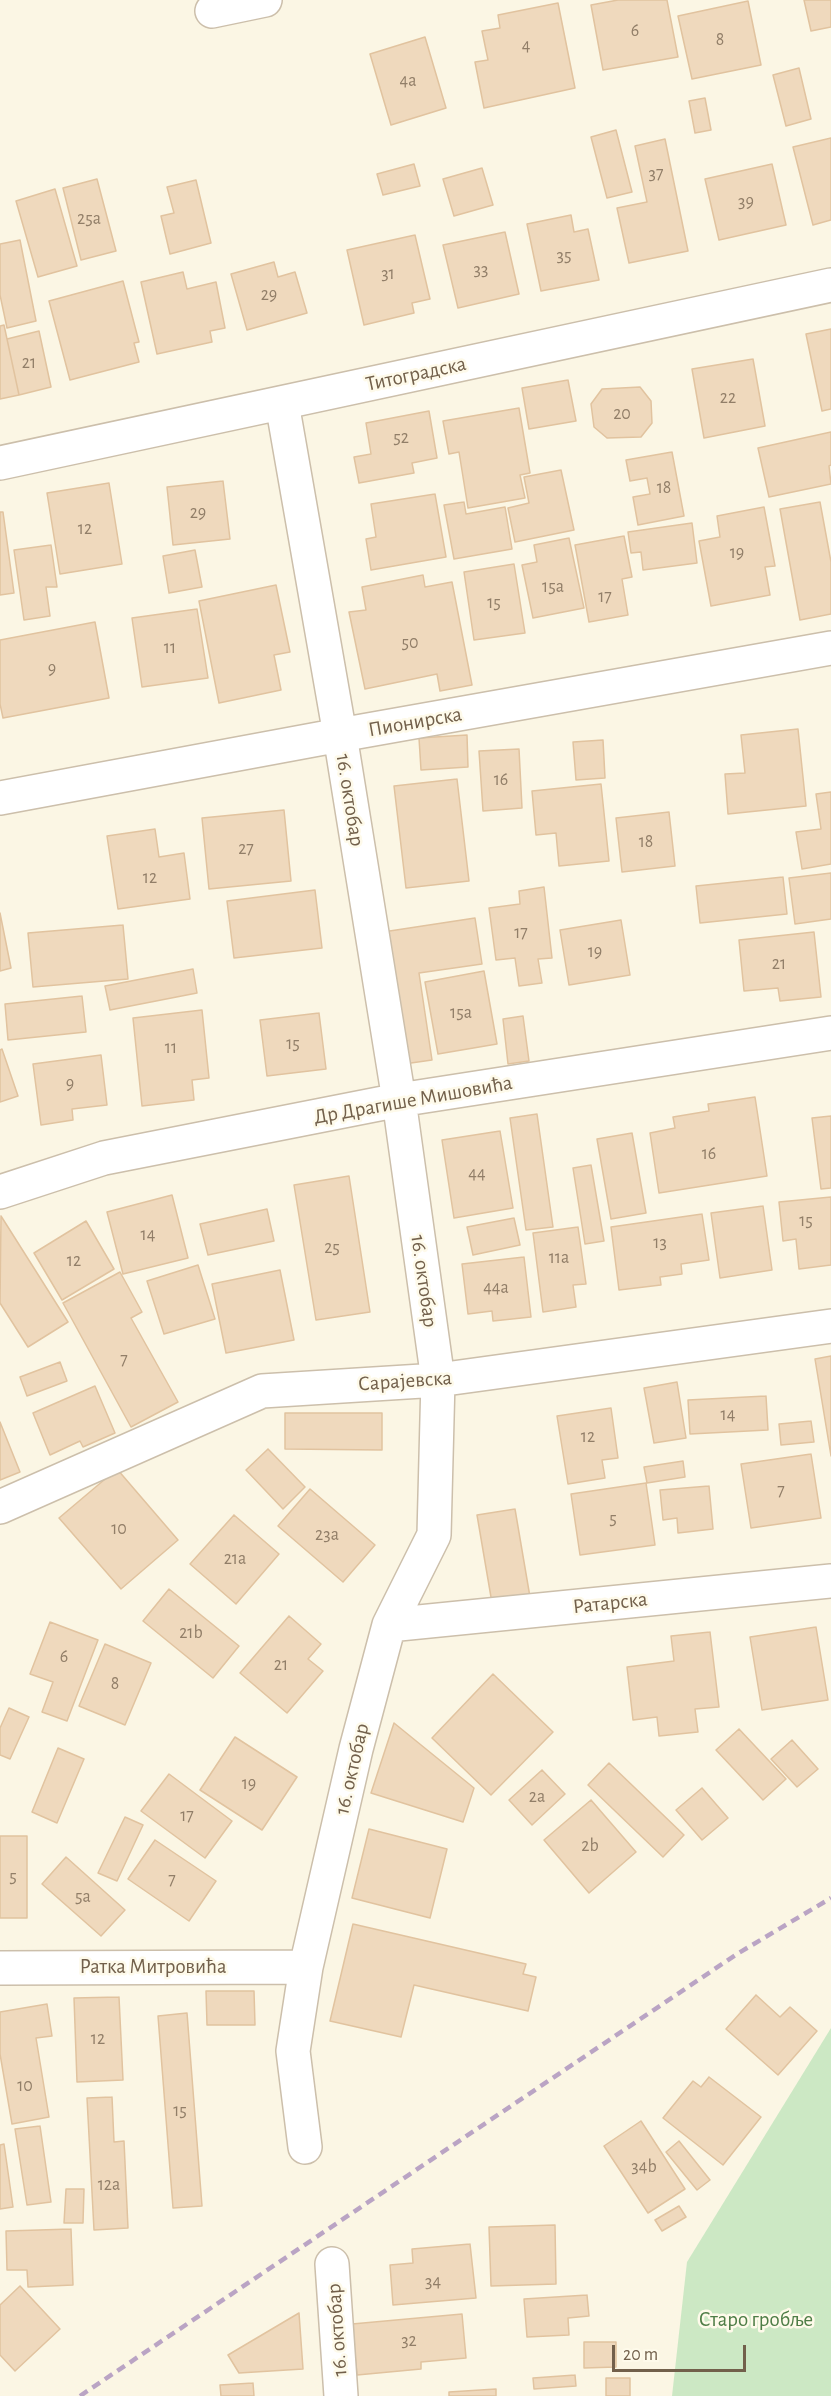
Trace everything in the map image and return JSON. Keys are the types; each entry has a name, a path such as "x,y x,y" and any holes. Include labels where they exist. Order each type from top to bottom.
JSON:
{"street":[{"path":"212,11 265,0"},
{"name":"Титоградска","path":"0,463 831,285"},
{"name":"16. октобар","path":"282,403 340,735 399,1100 438,1380 434,1535 388,1625 356,1749 306,1967 293,2051 304,2147"},
{"name":"Пионирска","path":"0,798 831,648"},
{"name":"Др Драгише Мишовића","path":"0,1192 104,1158 399,1100 831,1033"},
{"name":"Сарајевска","path":"0,1507 262,1390 438,1380 831,1326"},
{"name":"Ратарска","path":"388,1625 831,1581"},
{"name":"Ратка Митровића","path":"0,1968 306,1967"},
{"name":"16. октобар","path":"332,2264 341,2396"}],"green space":[{"name":"Старо гробље","path":"831,2028 831,2396 672,2396 687,2262"}],"building":[{"path":"618,0 667,0 678,57 603,70 591,5"},
{"path":"804,0 831,0 831,27 811,31"},
{"path":"748,1 761,65 692,79 678,16"},
{"path":"558,3 575,88 484,108 475,62 488,60 482,31 500,28 498,15"},
{"path":"425,37 446,108 391,125 370,54"},
{"path":"799,68 811,119 786,126 773,75"},
{"path":"705,98 711,130 695,133 689,101"},
{"path":"616,130 632,192 607,198 591,137"},
{"path":"831,138 831,220 813,225 793,147"},
{"path":"665,139 688,251 629,263 617,208 647,202 635,146"},
{"path":"414,164 420,186 383,195 377,174"},
{"path":"772,164 786,225 719,240 705,179"},
{"path":"482,168 493,205 454,216 443,179"},
{"path":"97,179 116,251 81,260 63,188"},
{"path":"196,180 211,243 170,254 161,216 174,213 167,187"},
{"path":"55,189 77,266 38,277 16,201"},
{"path":"571,215 574,232 588,229 599,280 541,291 527,224"},
{"path":"505,232 519,294 458,308 443,245"},
{"path":"415,235 430,299 412,303 414,313 364,325 347,250"},
{"path":"20,240 36,321 7,328 0,295 0,244"},
{"path":"274,262 278,277 295,272 307,313 247,330 231,274"},
{"path":"183,272 187,289 216,282 225,328 210,331 212,342 157,354 141,282"},
{"path":"123,281 139,342 134,343 139,362 70,380 49,301"},
{"path":"4,325 19,395 0,399 0,326"},
{"path":"831,329 831,409 822,411 806,334"},
{"path":"39,331 51,387 19,395 7,339"},
{"path":"753,359 765,426 704,438 692,369"},
{"path":"568,380 576,421 529,429 522,388"},
{"path":"640,387 651,401 652,423 641,437 607,438 594,427 591,404 602,389"},
{"path":"519,408 530,473 520,475 525,498 468,508 459,452 449,454 443,421"},
{"path":"429,411 437,458 412,463 414,473 359,483 354,457 371,454 366,423"},
{"path":"831,432 831,465 829,466 831,484 769,497 758,448"},
{"path":"672,452 684,516 638,525 633,497 650,494 647,478 630,481 626,460"},
{"path":"561,470 574,530 515,542 508,508 529,503 524,477"},
{"path":"223,481 230,539 173,545 167,487"},
{"path":"109,483 122,564 60,574 47,493"},
{"path":"435,494 446,557 371,570 366,539 376,537 371,504"},
{"path":"464,502 466,514 505,507 512,549 454,559 444,505"},
{"path":"820,502 831,562 831,614 800,620 780,509"},
{"path":"764,507 775,566 765,567 770,595 711,606 699,541 720,537 717,516"},
{"path":"0,512 3,512 14,593 0,595"},
{"path":"692,523 697,563 643,570 641,552 631,553 628,532"},
{"path":"624,536 632,577 622,579 628,615 589,622 575,545"},
{"path":"569,538 584,608 533,618 522,565 537,562 534,545"},
{"path":"51,545 57,587 46,587 50,616 24,620 14,550"},
{"path":"195,550 202,587 169,593 163,556"},
{"path":"514,564 525,633 474,640 464,572"},
{"path":"423,575 425,587 452,582 472,685 440,691 437,674 365,689 349,612 366,610 362,587"},
{"path":"276,585 290,652 274,655 281,690 219,703 199,601"},
{"path":"197,609 208,678 142,687 132,618"},
{"path":"95,622 109,698 3,718 0,704 0,640"},
{"path":"798,729 806,806 728,814 725,774 745,773 741,735"},
{"path":"467,735 468,767 421,770 419,738"},
{"path":"603,740 605,778 576,780 573,742"},
{"path":"519,749 522,808 483,811 479,751"},
{"path":"457,779 469,881 406,888 394,786"},
{"path":"601,784 609,861 559,866 556,833 536,835 532,791"},
{"path":"831,792 831,864 802,869 796,832 821,829 816,794"},
{"path":"284,810 291,881 209,889 202,818"},
{"path":"669,812 675,866 622,872 616,818"},
{"path":"155,829 159,857 184,853 190,899 118,909 107,836"},
{"path":"831,873 831,919 795,924 789,878"},
{"path":"783,877 787,914 700,923 696,886"},
{"path":"544,887 552,958 538,959 542,983 519,986 515,958 496,960 489,908 520,904 519,891"},
{"path":"315,890 322,948 234,958 227,901"},
{"path":"0,913 11,968 0,971"},
{"path":"475,918 482,964 419,973 432,1060 404,1064 383,932"},
{"path":"621,920 630,975 569,985 560,930"},
{"path":"123,925 128,979 33,987 28,933"},
{"path":"814,932 821,997 780,1001 778,988 744,991 739,940"},
{"path":"193,969 197,993 110,1010 105,986"},
{"path":"484,971 497,1044 438,1054 425,982"},
{"path":"82,996 86,1032 8,1040 5,1004"},
{"path":"202,1010 209,1078 192,1080 194,1100 142,1106 133,1018"},
{"path":"319,1013 326,1069 267,1076 260,1020"},
{"path":"523,1016 529,1061 508,1064 503,1019"},
{"path":"2,1049 18,1096 0,1102 0,1050"},
{"path":"101,1055 107,1105 72,1109 73,1120 41,1125 33,1064"},
{"path":"755,1097 767,1176 659,1193 650,1133 675,1128 673,1117 709,1111 708,1104"},
{"path":"537,1114 553,1227 526,1230 510,1118"},
{"path":"831,1116 831,1188 821,1189 812,1118"},
{"path":"500,1131 513,1208 454,1218 442,1140"},
{"path":"632,1133 646,1213 611,1219 597,1139"},
{"path":"591,1165 604,1241 585,1244 573,1168"},
{"path":"349,1176 370,1312 316,1320 294,1185"},
{"path":"172,1195 188,1258 123,1274 107,1212"},
{"path":"831,1197 831,1265 799,1269 796,1239 783,1241 779,1202"},
{"path":"763,1206 772,1270 720,1278 711,1213"},
{"path":"267,1209 274,1241 208,1255 200,1224"},
{"path":"702,1214 709,1260 681,1264 682,1274 660,1277 661,1285 619,1290 611,1227"},
{"path":"1,1216 68,1322 28,1347 0,1303"},
{"path":"514,1218 520,1245 473,1255 467,1227"},
{"path":"86,1221 114,1269 62,1300 34,1253"},
{"path":"578,1227 586,1284 573,1285 576,1307 543,1312 533,1233"},
{"path":"524,1257 531,1317 493,1321 492,1311 468,1314 462,1264"},
{"path":"198,1265 215,1319 164,1334 147,1281"},
{"path":"280,1270 294,1340 226,1353 212,1284"},
{"path":"120,1272 142,1312 131,1318 178,1402 131,1427 63,1303"},
{"path":"831,1356 831,1456 815,1359"},
{"path":"60,1362 67,1381 27,1396 20,1377"},
{"path":"677,1382 686,1438 654,1443 644,1388"},
{"path":"95,1386 115,1433 83,1447 80,1441 50,1455 33,1413"},
{"path":"766,1396 768,1430 690,1434 688,1400"},
{"path":"611,1408 618,1458 602,1460 605,1478 568,1484 557,1416"},
{"path":"285,1413 382,1413 382,1450 285,1449"},
{"path":"811,1421 814,1442 781,1445 779,1424"},
{"path":"0,1422 20,1472 0,1480"},
{"path":"268,1449 305,1487 283,1509 246,1470"},
{"path":"811,1454 821,1518 751,1528 741,1464"},
{"path":"683,1461 685,1477 647,1483 644,1467"},
{"path":"117,1469 178,1540 121,1589 59,1518"},
{"path":"646,1483 655,1545 580,1555 571,1494"},
{"path":"709,1486 713,1529 678,1533 677,1518 663,1520 660,1490"},
{"path":"310,1489 375,1545 343,1582 278,1526"},
{"path":"515,1509 530,1597 492,1603 477,1515"},
{"path":"234,1515 279,1554 236,1604 190,1564"},
{"path":"169,1589 239,1646 213,1678 143,1621"},
{"path":"289,1616 321,1644 308,1659 323,1671 287,1713 240,1673"},
{"path":"50,1622 98,1640 67,1721 42,1712 53,1682 30,1674"},
{"path":"816,1627 828,1700 762,1710 750,1637"},
{"path":"710,1632 719,1707 695,1709 698,1732 659,1736 657,1717 633,1720 627,1667 674,1661 671,1636"},
{"path":"105,1644 151,1663 125,1725 79,1706"},
{"path":"493,1674 553,1732 491,1795 432,1738"},
{"path":"9,1708 29,1717 10,1759 0,1755 0,1728"},
{"path":"394,1723 474,1788 463,1822 371,1793"},
{"path":"739,1729 786,1779 763,1800 716,1750"},
{"path":"235,1737 297,1777 262,1830 200,1790"},
{"path":"792,1740 818,1769 797,1787 771,1759"},
{"path":"58,1748 84,1759 57,1823 32,1812"},
{"path":"609,1763 684,1835 663,1857 588,1785"},
{"path":"542,1770 565,1794 532,1825 509,1800"},
{"path":"169,1774 232,1821 205,1858 141,1811"},
{"path":"702,1788 728,1818 702,1840 676,1810"},
{"path":"591,1800 636,1852 589,1893 544,1840"},
{"path":"125,1817 143,1825 117,1881 98,1873"},
{"path":"369,1829 447,1849 430,1918 352,1898"},
{"path":"0,1836 27,1836 27,1918 0,1918"},
{"path":"155,1840 216,1881 189,1921 128,1879"},
{"path":"66,1857 125,1910 101,1936 42,1884"},
{"path":"353,1924 526,1964 523,1974 536,1977 528,2011 414,1985 401,2037 330,2021"},
{"path":"206,1991 254,1991 255,2025 207,2025"},
{"path":"756,1995 780,2017 790,2007 817,2031 778,2075 726,2029"},
{"path":"119,1997 123,2080 77,2082 74,1998"},
{"path":"47,2004 52,2036 36,2038 49,2117 12,2124 0,2054 0,2012"},
{"path":"187,2013 202,2206 173,2208 158,2016"},
{"path":"709,2077 761,2117 723,2165 663,2118 693,2081 701,2087"},
{"path":"112,2097 114,2142 124,2141 128,2228 94,2230 87,2098"},
{"path":"641,2121 685,2189 648,2213 604,2146"},
{"path":"40,2126 51,2202 27,2205 15,2129"},
{"path":"679,2141 710,2180 697,2190 666,2152"},
{"path":"4,2144 13,2207 0,2209 0,2145"},
{"path":"66,2189 84,2189 83,2223 64,2223"},
{"path":"679,2206 686,2217 662,2231 655,2220"},
{"path":"555,2225 556,2284 491,2286 489,2227"},
{"path":"71,2229 73,2285 28,2287 27,2270 7,2270 6,2231"},
{"path":"470,2244 476,2298 393,2305 390,2265 413,2263 412,2249"},
{"path":"20,2286 60,2329 15,2371 0,2355 0,2305"},
{"path":"587,2295 589,2316 568,2318 569,2335 527,2337 524,2299"},
{"path":"299,2313 303,2369 239,2373 228,2355"},
{"path":"462,2314 466,2358 421,2362 421,2369 357,2375 352,2324"},
{"path":"584,2342 616,2342 616,2367 584,2368"},
{"path":"575,2375 576,2386 534,2389 533,2378"},
{"path":"606,2378 630,2378 630,2396 606,2396"},
{"path":"253,2383 254,2396 221,2396 220,2385"},
{"path":"496,2389 496,2396 449,2396 449,2392"}],"railway":[{"path":"80,2396 737,1954 831,1898"}]}
